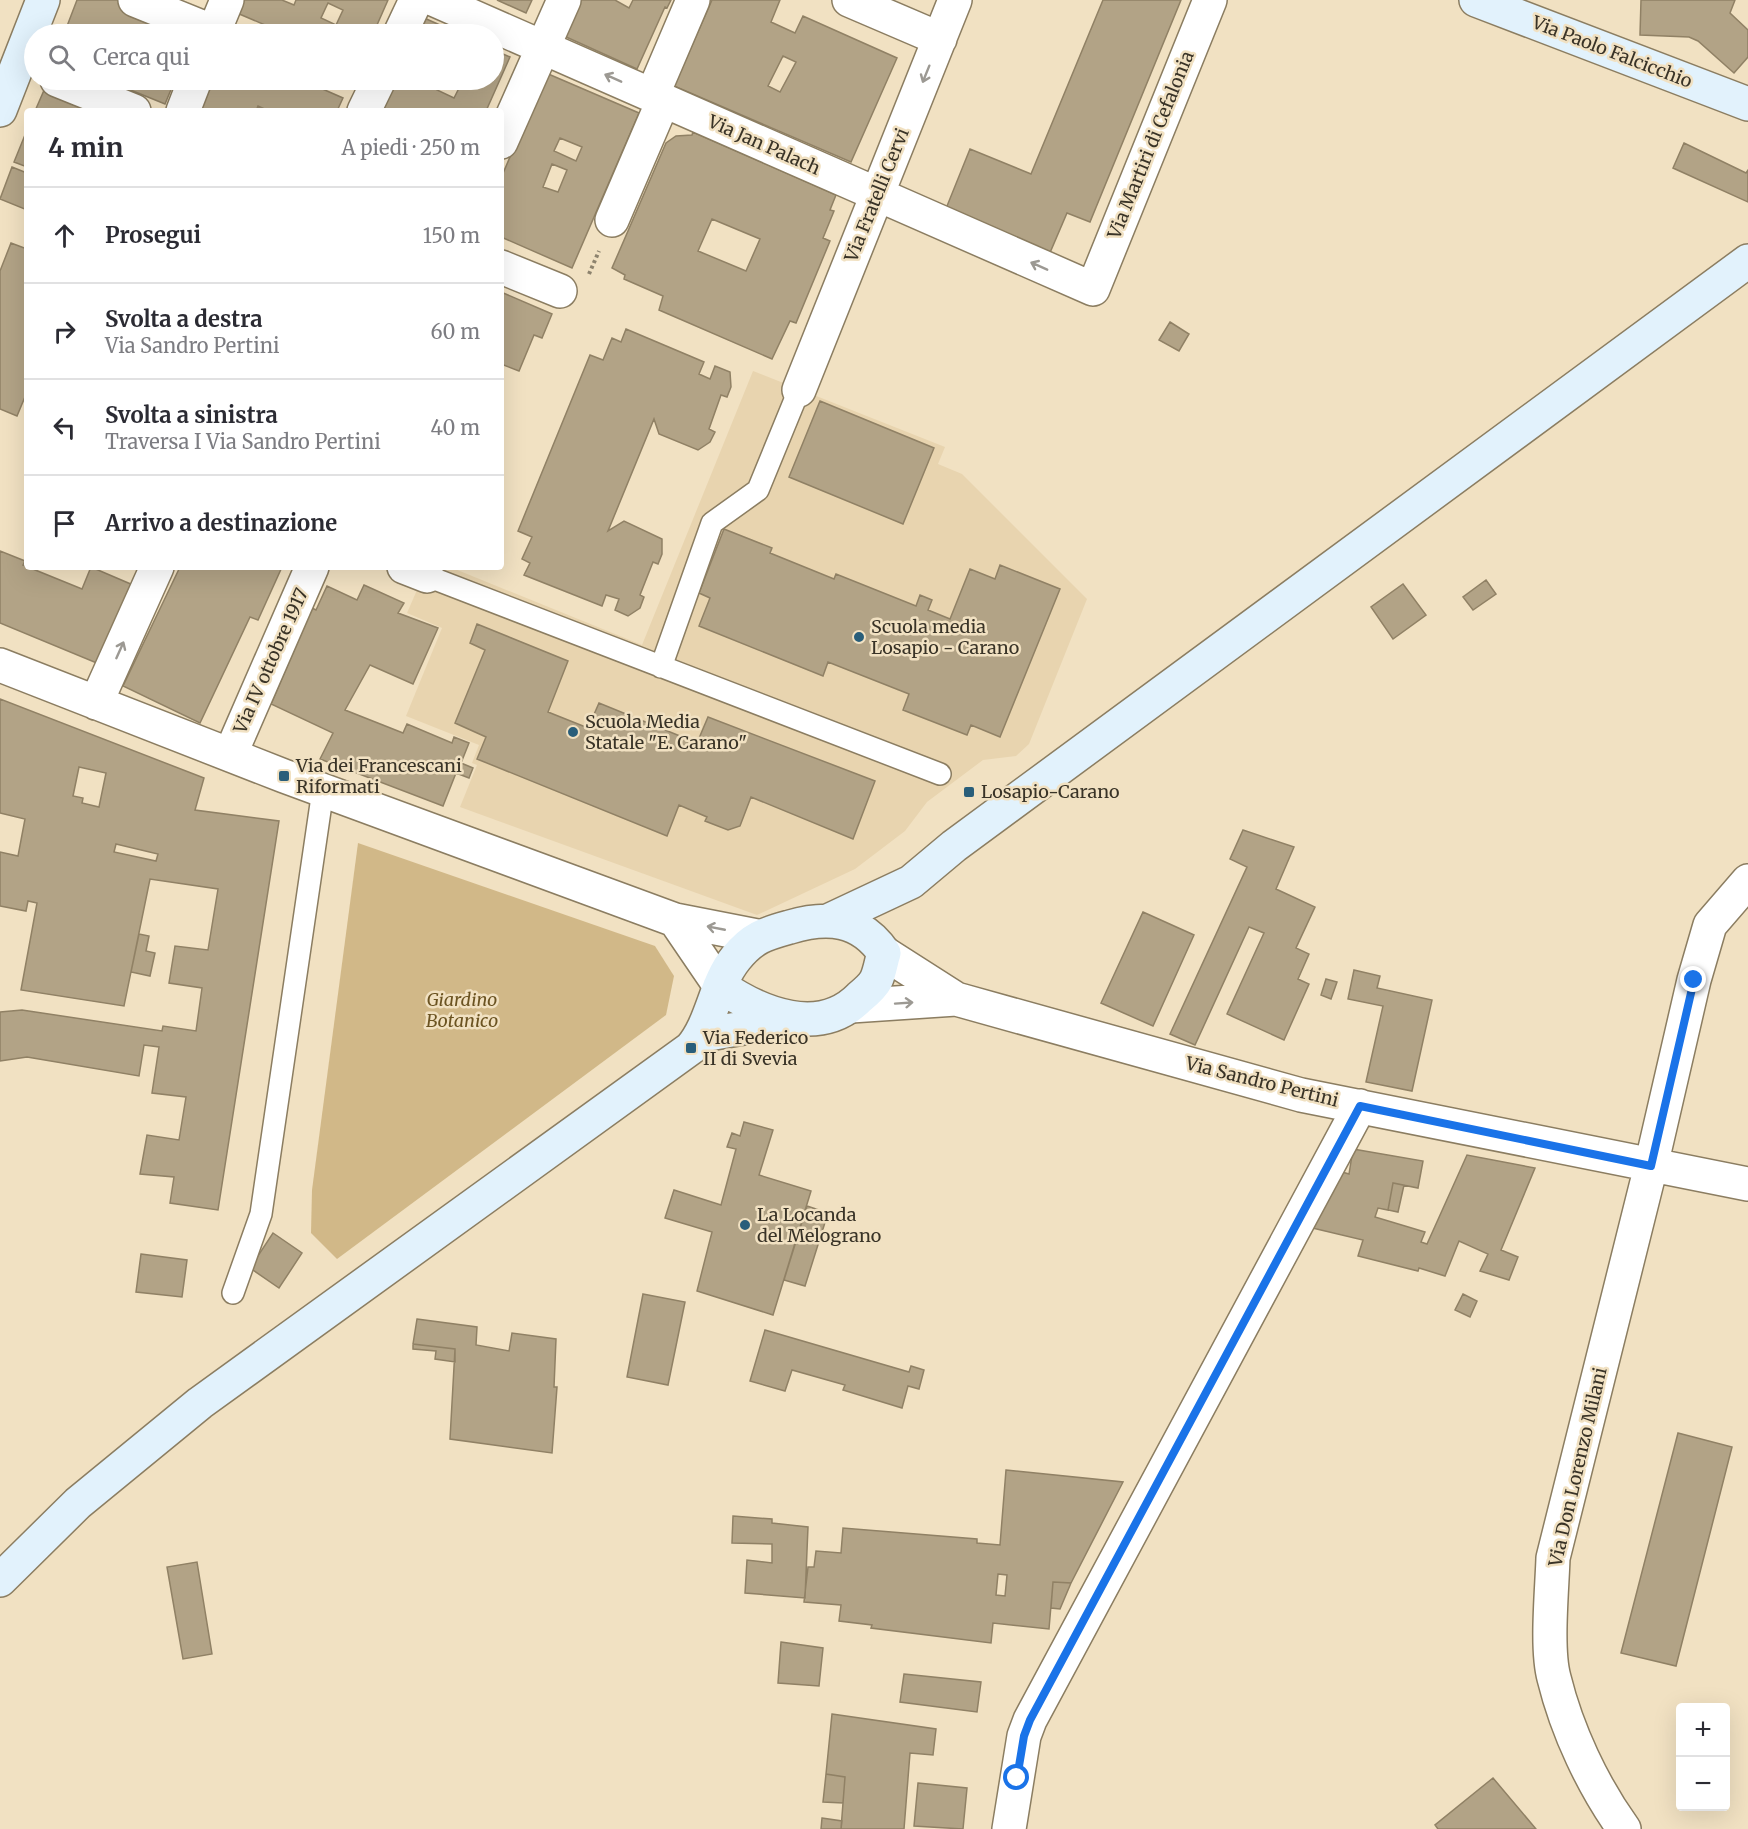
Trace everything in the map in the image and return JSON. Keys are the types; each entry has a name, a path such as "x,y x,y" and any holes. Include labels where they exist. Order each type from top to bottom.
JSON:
{"main road":[{"name":"Via Paolo Falcicchio","path":"1476,0 1748,104"},
{"path":"34,24 38,2"},
{"path":"2,98 24,70"},
{"path":"830,920 911,882 954,846 1748,261"},
{"path":"703,1035 792,1019 827,1017 851,1006 876,982 880,947 911,882"},
{"path":"0,1580 78,1503 200,1403 681,1055 703,1035 720,986 735,959 757,936 815,920 830,920 856,927 880,947"},
{"path":"720,986 746,1004 792,1019"}],"street":[{"path":"135,0 192,24"},
{"path":"217,24 227,0"},
{"path":"405,24 416,0"},
{"name":"Via Jan Palach","path":"435,0 490,24"},
{"path":"504,135 564,0"},
{"path":"612,220 693,0"},
{"path":"849,0 940,39"},
{"name":"Via Fratelli Cervi","path":"800,390 955,0"},
{"name":"Via Martiri di Cefalonia","path":"1093,290 1210,0"},
{"name":"Via Jan Palach","path":"504,30 1093,290"},
{"path":"82,90 127,108"},
{"path":"184,108 191,90"},
{"path":"365,108 374,90"},
{"path":"504,268 573,285"},
{"path":"96,704 157,570"},
{"name":"Via IV ottobre 1917","path":"230,755 311,570"},
{"path":"0,665 230,755 675,920 757,936"},
{"name":"Via Don Lorenzo Milani","path":"1624,1829 1603,1799 1553,1677 1551,1614 1553,1558 1651,1166 1694,980 1710,926 1748,881"},
{"path":"675,920 720,986"},
{"path":"880,947 956,999"},
{"path":"851,1006 956,999"},
{"name":"Via Sandro Pertini","path":"956,999 1301,1095 1748,1184"},
{"path":"1009,1829 1024,1736 1030,1720 1360,1106"}],"lane":[{"path":"661,667 712,523 758,490 800,390"},
{"path":"416,572 940,774"},
{"path":"233,1293 261,1214 323,790"}],"path":[{"path":"573,285 612,220"}],"shaded area":[{"name":"Scuola media Losapio - Carano","path":"753,371 945,447 938,464 962,474 1087,599 1029,744 1016,756 983,760 927,802 905,831 855,869 757,915 460,807 477,765 472,763 479,745 406,716 442,628 407,613 426,570 457,570 642,645"}],"green space":[{"name":"Giardino Botanico","path":"358,843 655,946 674,976 666,1015 337,1259 311,1233 312,1190"}],"building":[{"path":"77,0 123,0 172,24 68,24"},
{"path":"242,0 282,0 294,5 296,0 388,0 377,24 336,24 343,10 328,3 321,18 334,24 263,24 237,13"},
{"path":"497,0 532,0 526,13"},
{"path":"580,0 615,0 629,8 633,0 671,0 667,8 665,7 637,69 564,36"},
{"path":"712,0 780,0 771,22 795,33 803,16 897,58 851,162 674,86","holes":["783,56 796,62 780,92 768,86"]},
{"path":"1103,0 1181,0 1090,222 1067,213 1049,255 945,211 970,149 1031,174"},
{"path":"1641,0 1735,0 1730,13 1748,30 1748,57 1734,73 1698,41 1689,37 1640,35"},
{"path":"422,17 438,24 419,24"},
{"path":"504,54 510,57 504,70"},
{"path":"546,73 639,113 572,268 504,238 504,171","holes":["560,138 582,147 576,161 554,151","552,164 567,170 558,192 543,187"]},
{"path":"44,90 50,90 92,108 36,108"},
{"path":"131,90 171,90 165,104"},
{"path":"203,90 325,90 343,98 338,108 262,108 258,106 257,108 196,108"},
{"path":"389,90 437,90 454,98 458,90 495,90 487,108 380,108"},
{"path":"693,132 836,195 830,210 834,211 823,238 830,241 796,323 790,321 772,359 659,310 663,296 624,279 625,275 612,268 666,143 676,136 692,135","holes":["712,219 760,239 746,271 698,251"]},
{"path":"24,137 24,166 14,162"},
{"path":"1684,143 1746,173 1748,170 1748,202 1673,168"},
{"path":"12,167 24,172 24,209 0,199"},
{"path":"11,243 24,248 24,399 17,416 0,409 0,271"},
{"path":"504,293 552,314 542,338 534,335 519,371 504,365"},
{"path":"1170,322 1189,334 1179,351 1159,340"},
{"path":"626,329 704,362 699,374 710,379 715,366 730,372 731,387 727,397 721,395 709,429 715,432 710,442 698,450 659,434 654,419 608,531 624,521 662,539 662,554 658,564 653,562 640,595 644,597 640,608 628,616 615,610 619,599 606,595 602,606 524,575 530,563 522,559 532,537 518,531 590,355 603,360 612,338 621,342"},
{"path":"820,401 934,448 903,524 789,477"},
{"path":"724,529 772,548 770,553 834,579 836,574 916,606 920,595 932,600 928,610 950,619 970,569 995,579 1000,565 1060,589 1000,737 971,725 967,735 903,710 909,694 828,662 823,676 699,626 710,598 699,593"},
{"path":"0,551 24,561 24,570 35,570 82,589 90,570 98,570 140,588 104,666 0,623"},
{"path":"179,570 281,570 258,620 250,617 200,723 123,686"},
{"path":"1486,580 1496,594 1473,610 1463,597"},
{"path":"1403,584 1426,615 1393,639 1371,607"},
{"path":"364,585 404,603 398,613 438,628 413,684 370,665 345,710 403,733 407,724 452,743 454,737 469,743 461,763 473,768 469,778 456,773 443,806 320,759 333,733 271,704 312,608 316,610 327,586 357,600"},
{"name":"Scuola Media Statale \"E. Carano\"","path":"477,624 568,661 548,712 588,728 599,703 697,743 708,717 875,781 853,839 751,797 740,826 728,830 705,821 707,817 679,805 667,836 477,759 486,737 455,723 485,650 470,643"},
{"path":"0,699 204,778 195,810 279,821 218,1210 170,1203 174,1177 140,1174 147,1135 179,1140 186,1097 152,1093 159,1047 144,1045 139,1076 27,1057 0,1061 0,1012 22,1010 162,1031 163,1026 196,1031 202,988 169,983 175,946 208,950 218,889 150,879 124,1006 21,990 37,903 28,901 26,911 0,906 0,852 18,856 25,819 0,813","holes":["79,767 106,773 99,807 82,803 83,798 73,796","116,844 158,854 156,861 114,852"]},
{"path":"1243,830 1294,847 1276,889 1315,907 1296,948 1309,954 1298,979 1309,984 1284,1040 1227,1014 1264,933 1249,927 1195,1045 1170,1034 1247,867 1230,859"},
{"path":"1143,912 1194,935 1153,1026 1101,1003"},
{"path":"139,934 149,936 146,951 155,953 150,976 131,972"},
{"path":"1354,970 1380,976 1377,988 1432,1000 1412,1091 1366,1082 1383,1006 1348,999"},
{"path":"1326,979 1337,982 1331,999 1321,995"},
{"name":"La Locanda del Melograno","path":"744,1122 773,1130 759,1175 811,1191 773,1315 697,1291 712,1232 665,1218 674,1190 721,1205 736,1149 727,1147 732,1133 740,1136"},
{"path":"1353,1149 1423,1161 1418,1188 1393,1183 1388,1210 1378,1208 1375,1217 1425,1232 1421,1242 1427,1244 1467,1155 1535,1168 1501,1250 1518,1257 1509,1280 1480,1271 1488,1254 1459,1241 1445,1276 1419,1268 1418,1271 1358,1256 1363,1240 1304,1226 1335,1170 1349,1174"},
{"path":"1393,1183 1404,1185 1398,1212 1388,1210"},
{"path":"807,1206 828,1213 805,1286 784,1280"},
{"path":"273,1233 302,1253 279,1288 250,1268"},
{"path":"141,1254 187,1260 182,1297 136,1292"},
{"path":"643,1294 685,1302 668,1385 627,1377"},
{"path":"1463,1294 1477,1301 1470,1317 1455,1310"},
{"path":"417,1319 477,1327 476,1345 509,1351 512,1333 556,1339 554,1387 557,1387 552,1453 450,1439 455,1349 413,1344"},
{"path":"765,1330 909,1372 911,1366 924,1370 919,1389 908,1386 902,1408 843,1390 845,1385 792,1370 785,1391 750,1381"},
{"path":"413,1344 455,1349 455,1362 435,1359 436,1351 413,1349"},
{"path":"1678,1433 1732,1447 1676,1666 1621,1653"},
{"path":"1006,1470 1123,1482 1071,1583 1053,1582 1049,1629 993,1623 991,1643 871,1628 872,1625 839,1621 841,1605 804,1602 808,1567 814,1567 816,1551 841,1553 843,1528 977,1539 977,1543 1000,1545","holes":["998,1574 1007,1575 1005,1596 996,1595"]},
{"path":"733,1516 772,1519 772,1523 808,1527 805,1598 745,1593 747,1560 772,1563 772,1544 732,1543"},
{"path":"197,1562 212,1654 183,1659 167,1567"},
{"path":"1053,1582 1071,1583 1060,1609 1051,1608"},
{"path":"781,1642 823,1648 819,1686 778,1683"},
{"path":"904,1674 981,1682 977,1712 900,1702"},
{"path":"832,1714 936,1729 933,1755 910,1753 904,1829 841,1829 845,1777 826,1774"},
{"path":"826,1774 845,1777 843,1803 823,1802"},
{"path":"1493,1778 1536,1829 1438,1829 1435,1825"},
{"path":"918,1783 967,1788 963,1829 914,1826"},
{"path":"822,1818 842,1821 841,1829 821,1829"}],"place":[{"name":"Scuola media Losapio - Carano","path":"859,637"},
{"name":"Scuola Media Statale \"E. Carano\"","path":"573,732"},
{"name":"Via dei Francescani Riformati","path":"284,776"},
{"name":"Losapio-Carano","path":"969,792"},
{"name":"Via Federico II di Svevia","path":"691,1048"},
{"name":"La Locanda del Melograno","path":"745,1225"}],"route":[{"path":"1017,1778 1024,1736 1030,1720 1135,1520 1360,1106 1651,1166 1694,980"}]}
